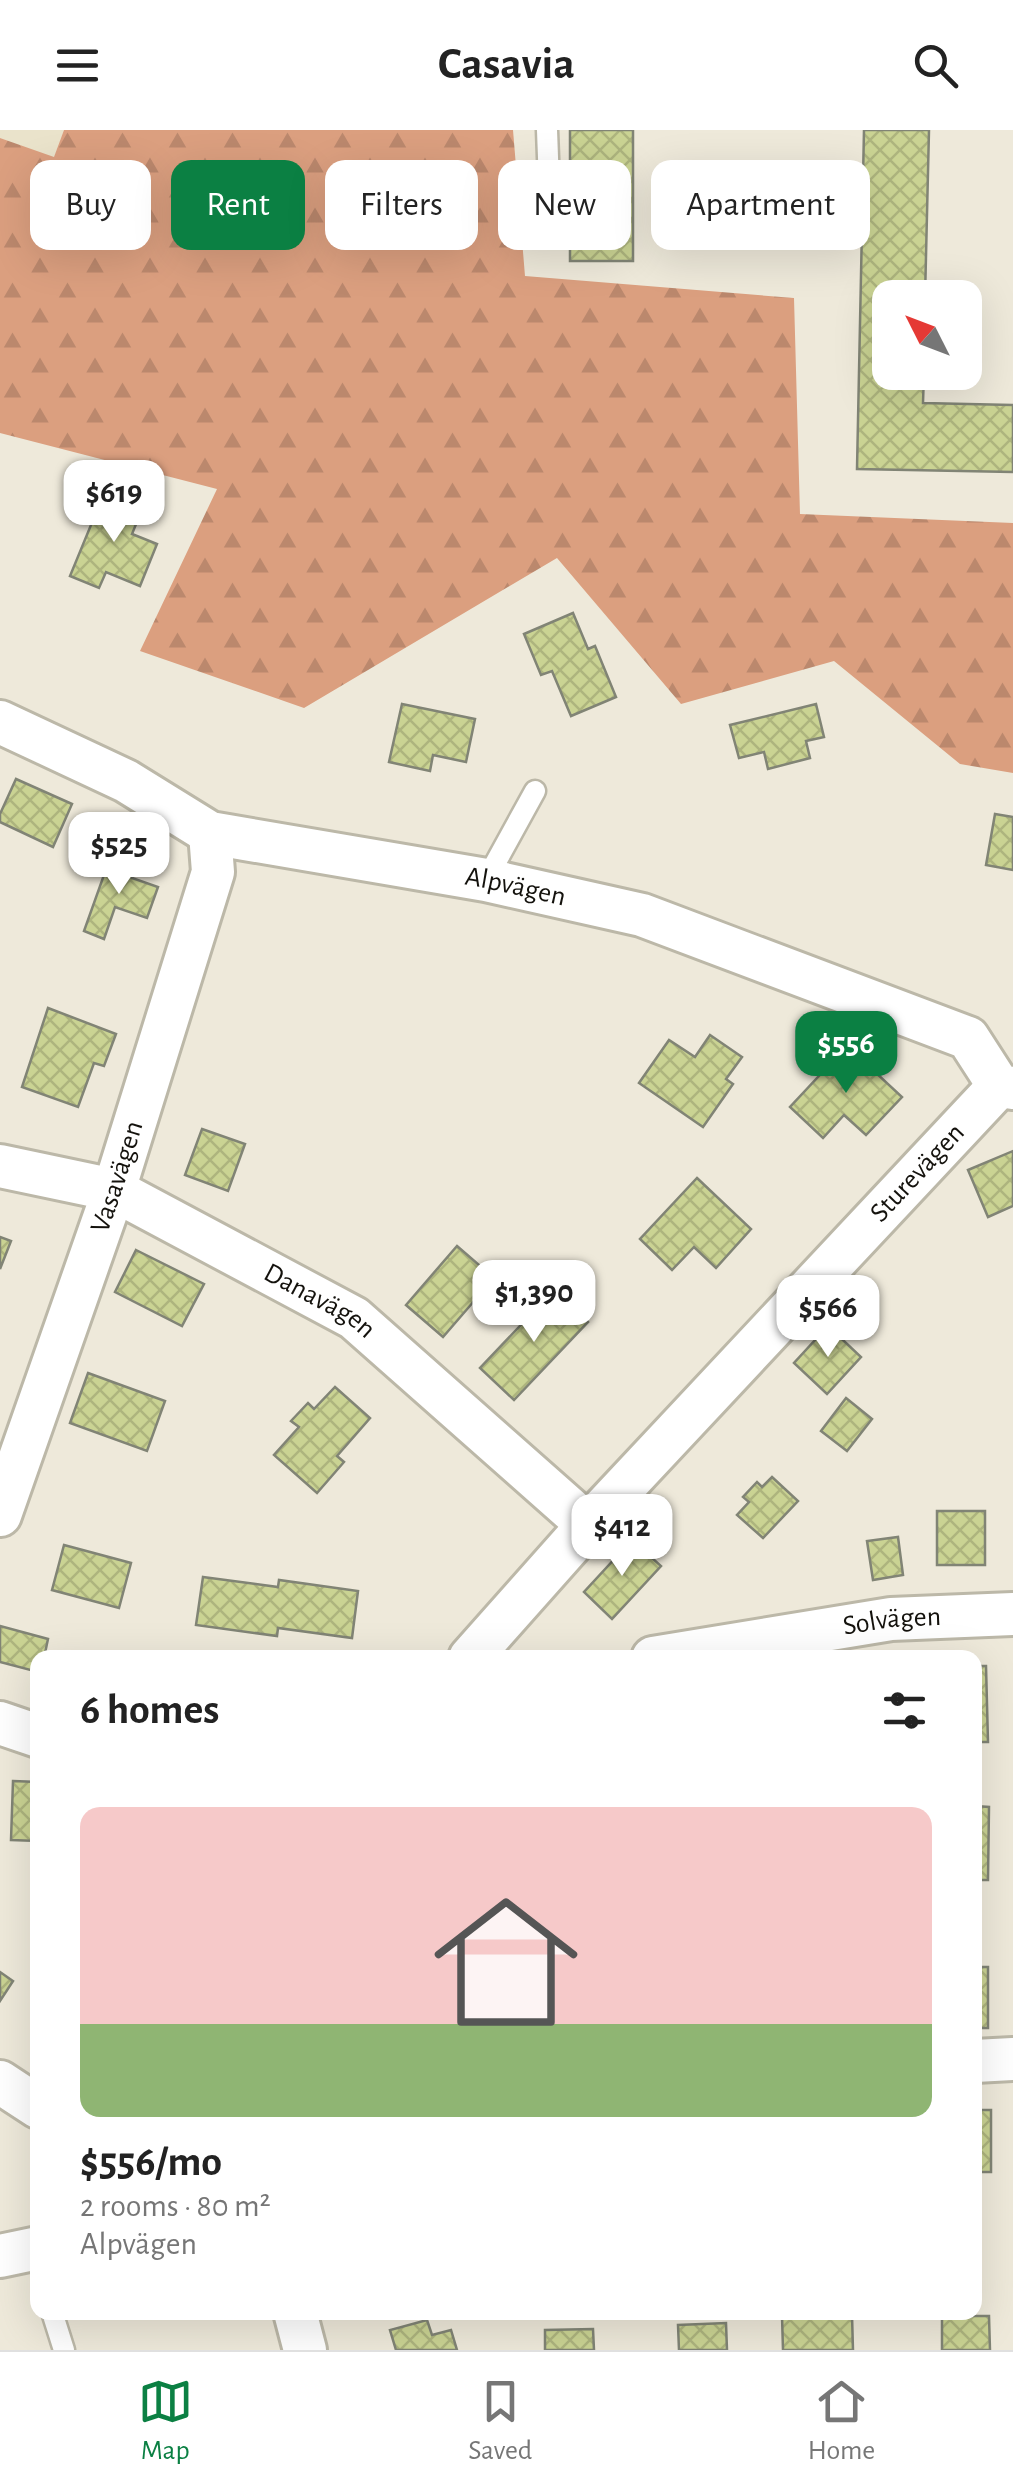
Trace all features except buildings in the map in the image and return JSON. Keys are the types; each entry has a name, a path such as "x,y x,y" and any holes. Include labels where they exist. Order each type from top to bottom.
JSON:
{"street":[{"name":"Alpvägen","path":"0,722 126,781 210,833 486,880 642,915 968,1038 1006,1087"},
{"name":"Vasavägen","path":"0,1515 114,1190 213,872 210,833"},
{"name":"Sturevägen","path":"477,1650 588,1525 1006,1087"},
{"name":"Danavägen","path":"0,1166 114,1190 354,1318 588,1525"},
{"name":"Solvägen","path":"701,1650 890,1619 1013,1614"},
{"path":"0,1723 30,1733"},
{"path":"982,2061 1013,2059"},
{"path":"0,2082 30,2102"},
{"path":"297,2320 305,2350"}],"lane":[{"path":"547,130 548,160"},
{"path":"486,880 535,790"},
{"path":"55,2320 64,2350"}],"shaded area":[{"path":"0,130 64,130 54,158 0,138"}],"green space":[{"path":"64,130 513,130 515,160 498,160 498,250 523,250 525,276 794,298 800,514 1013,523 1013,773 960,764 834,661 681,704 557,558 304,708 140,651 217,489 0,433 0,138 54,157"}]}
